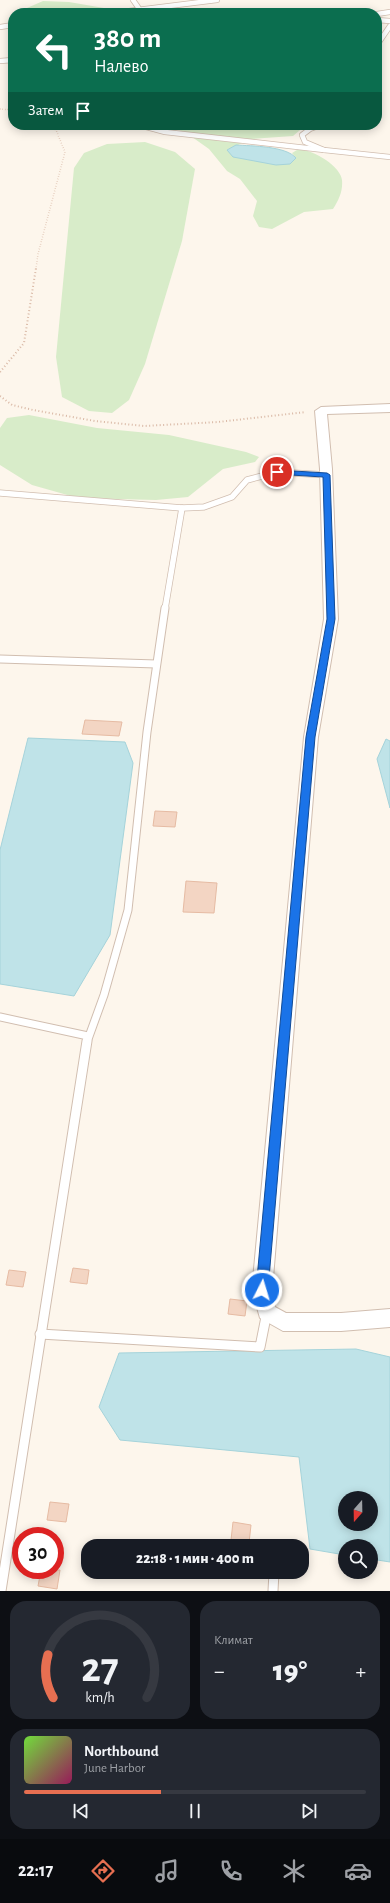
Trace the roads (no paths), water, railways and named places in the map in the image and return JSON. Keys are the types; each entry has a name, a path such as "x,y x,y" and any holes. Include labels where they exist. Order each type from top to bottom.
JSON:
{"street":[{"path":"390,408 321,411 327,475 331,619 311,737 262,1290 267,1312 283,1322 341,1322 390,1318"}],"lane":[{"path":"155,8 217,0"},
{"path":"382,38 390,26"},
{"path":"158,130 390,157"},
{"path":"308,130 302,134 305,142 324,150"},
{"path":"0,493 182,508 204,507 232,497 247,480 277,472 327,475"},
{"path":"1,1591 40,1334 88,1036 104,995 128,910 147,732 156,664 182,508"},
{"path":"0,658 156,664"},
{"path":"0,1018 88,1036"},
{"path":"40,1334 260,1347 267,1312"},
{"path":"273,1591 274,1579"}],"water":[{"path":"236,145 259,146 277,149 285,151 296,158 290,164 276,165 233,157 227,150"},
{"path":"28,738 125,742 133,763 110,935 74,996 0,984 0,850"},
{"path":"386,739 390,741 390,808 377,759"},
{"path":"356,1349 390,1357 390,1562 378,1560 378,1539 338,1539 338,1554 310,1549 299,1457 120,1440 99,1407 119,1353"}]}
